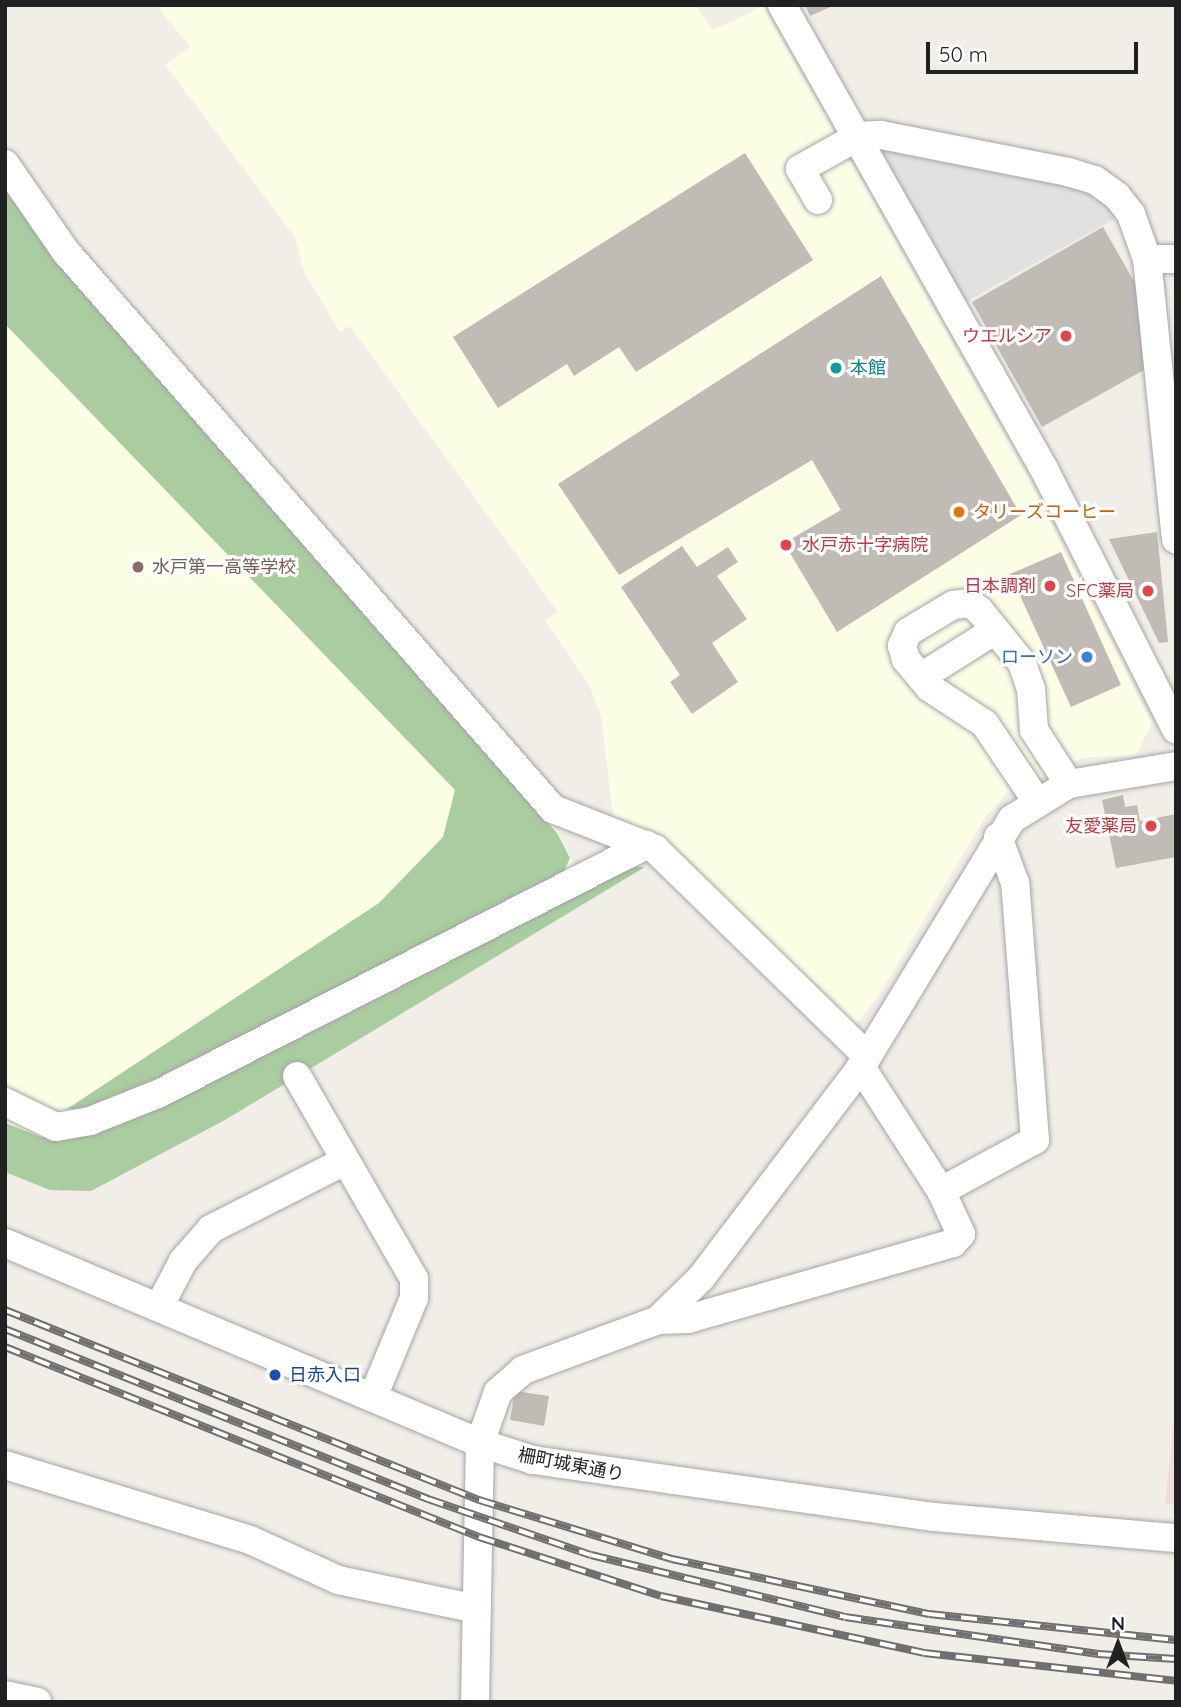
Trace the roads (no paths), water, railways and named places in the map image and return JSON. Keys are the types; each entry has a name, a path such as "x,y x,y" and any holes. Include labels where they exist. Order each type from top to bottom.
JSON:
{"street":[{"path":"782,5 859,136 1044,469 1176,729"},
{"path":"818,200 800,169 859,136 881,135 1095,180 1132,214 1147,260 1176,540"},
{"path":"5,164 66,252 553,809 646,845 864,1061 941,1191 961,1234 953,1242 688,1319 658,1320 508,1380 486,1414 480,1443 475,1702"},
{"path":"1147,260 1176,259"},
{"path":"1036,800 985,724 921,677 906,659 902,646 908,632 953,605 970,603 1022,663 1031,689 1034,730 1069,784"},
{"path":"921,677 994,631"},
{"path":"658,1320 701,1278 864,1061 998,837 1036,800 1069,784 1176,766"},
{"path":"941,1191 1035,1140 1015,883 998,837"},
{"path":"5,1102 56,1127 90,1121 160,1093 646,845"},
{"path":"297,1076 414,1279 414,1298 373,1397"},
{"path":"159,1307 183,1261 211,1229 345,1161"},
{"name":"柵町城東通り","path":"5,1242 480,1443 552,1463 774,1497 934,1517 1176,1538"},
{"path":"5,1465 250,1541 338,1580 477,1609"},
{"path":"5,1695 37,1702"}],"railway":[{"path":"5,1310 479,1500 672,1559 929,1614 1176,1640"},
{"path":"5,1329 428,1499 591,1555 845,1617 1098,1654 1176,1659"},
{"path":"5,1347 479,1537 661,1596 924,1653 1176,1681"}],"place":[{"name":"ウエルシア","path":"1066,336"},
{"name":"本館","path":"836,368"},
{"name":"タリーズコーヒー","path":"959,512"},
{"name":"水戸赤十字病院","path":"786,545"},
{"name":"水戸第一高等学校","path":"138,567"},
{"name":"日本調剤","path":"1050,586"},
{"name":"SFC薬局","path":"1148,591"},
{"name":"ローソン","path":"1087,657"},
{"name":"友愛薬局","path":"1151,826"},
{"name":"日赤入口","path":"275,1375"}]}
